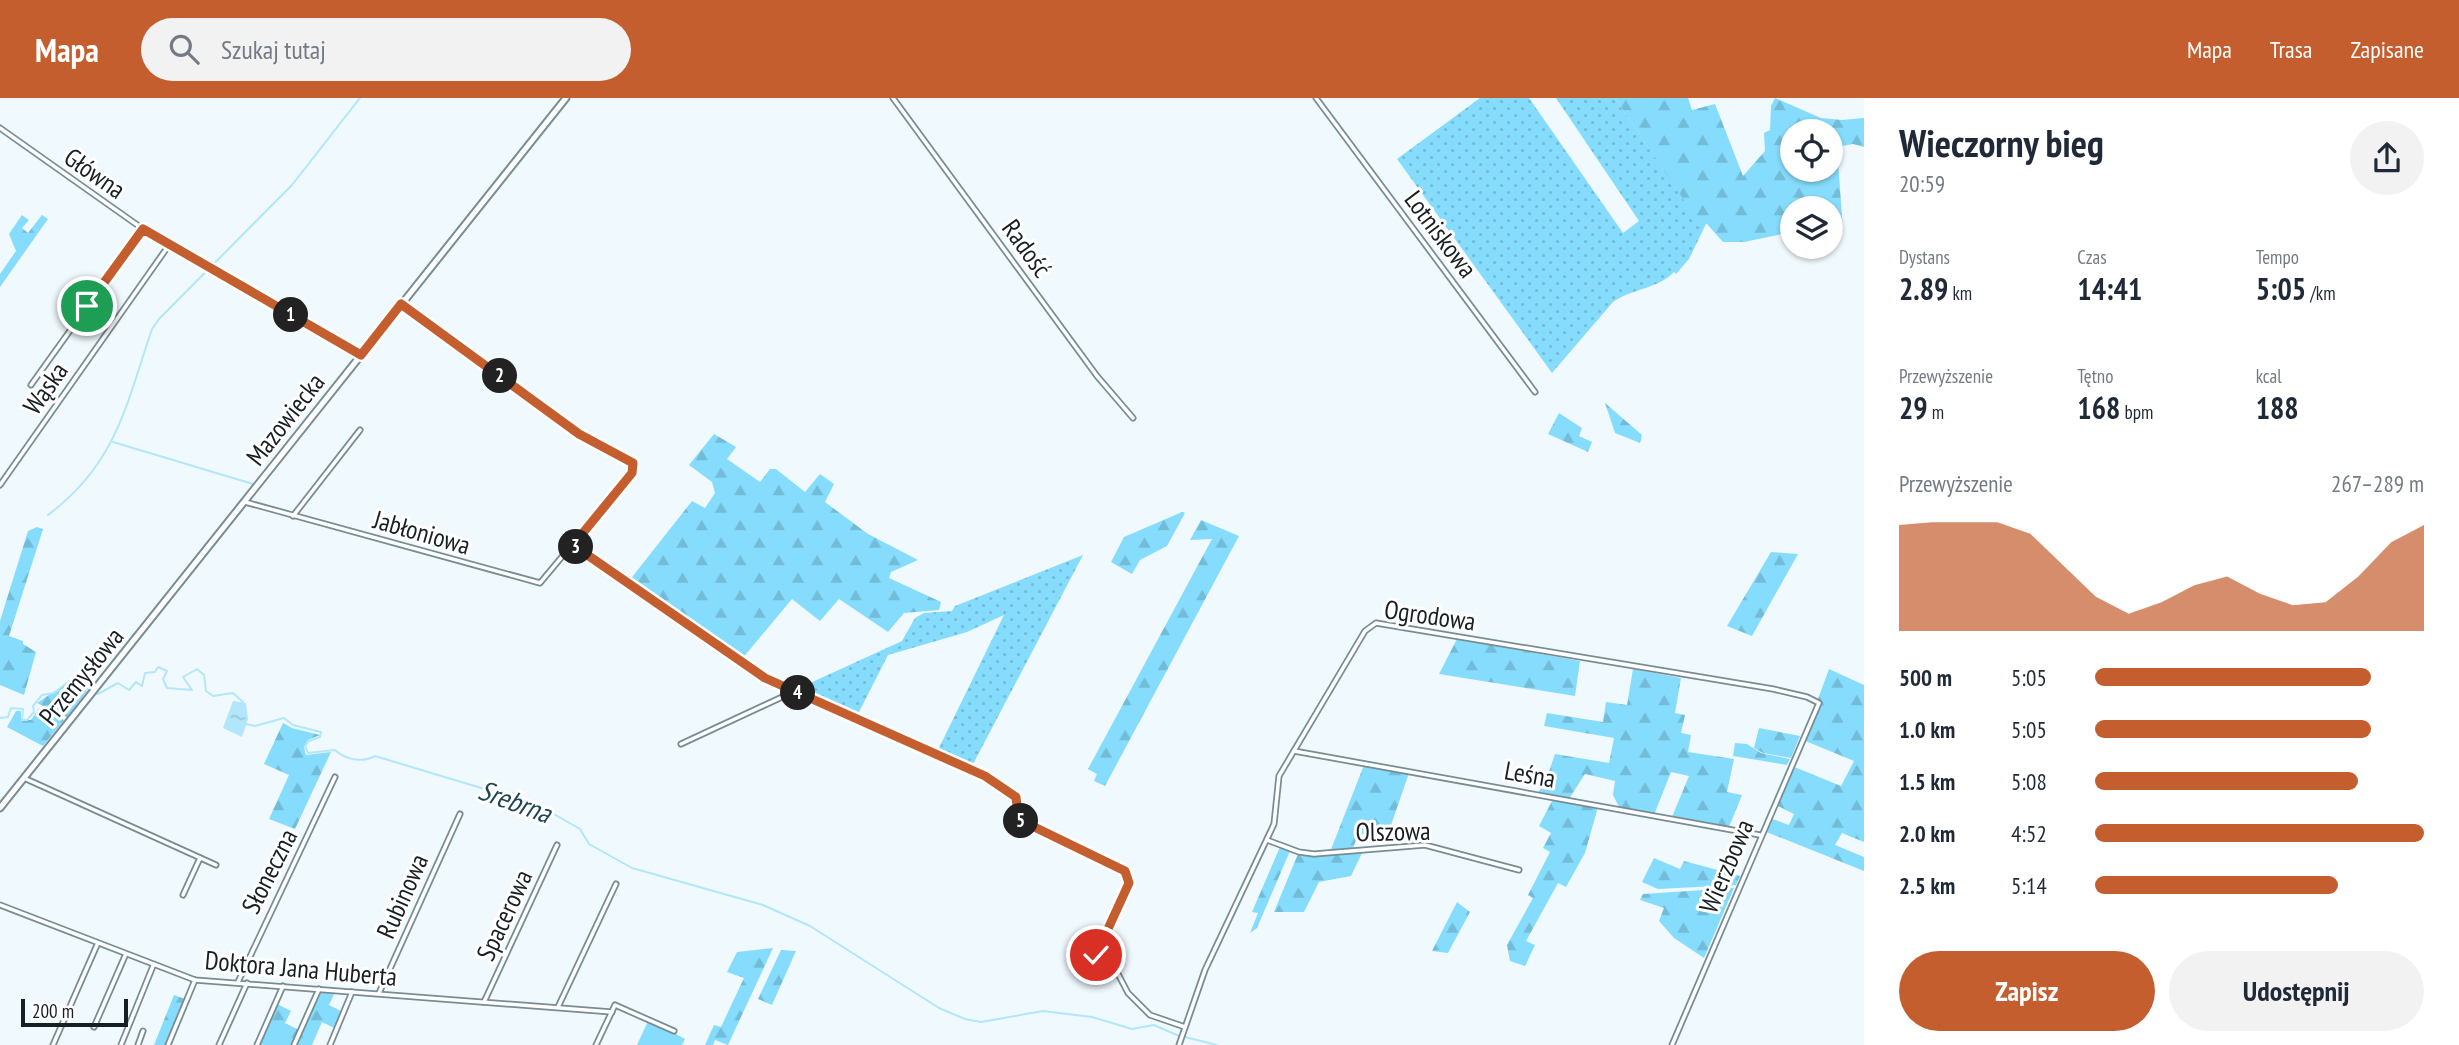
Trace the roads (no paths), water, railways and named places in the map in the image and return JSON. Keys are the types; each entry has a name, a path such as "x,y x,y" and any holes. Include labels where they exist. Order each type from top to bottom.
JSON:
{"street":[{"name":"Mazowiecka","path":"192,568 566,98"},
{"name":"Radość","path":"893,98 1097,376 1133,418"},
{"name":"Lotniskowa","path":"1316,98 1535,392"},
{"name":"Główna","path":"0,128 143,229 361,355"},
{"path":"31,385 143,229"},
{"name":"Wąska","path":"0,485 169,245"},
{"name":"Jabłoniowa","path":"244,502 533,583 545,580 632,473 633,463 579,434 401,304"},
{"path":"293,516 360,430"},
{"path":"573,545 755,671 985,776 1016,797 1018,815 1024,822 1125,871 1129,883 1103,935 1096,957 1118,973 1128,993 1148,1013 1161,1021 1185,1027"},
{"name":"Przemysłowa","path":"0,808 192,568"},
{"name":"Ogrodowa","path":"1179,1045 1205,970 1277,814 1278,778 1367,627 1376,623 1773,689 1807,697 1818,703"},
{"path":"681,744 795,691"},
{"name":"Wierzbowa","path":"1672,1045 1818,703"},
{"name":"Leśna","path":"1293,751 1760,835"},
{"name":"Słoneczna","path":"237,982 335,777"},
{"path":"24,778 216,865"},
{"name":"Rubinowa","path":"379,994 460,814"},
{"name":"Olszowa","path":"1266,840 1298,852 1314,854 1425,845 1519,870"},
{"name":"Spacerowa","path":"484,1002 557,845"},
{"path":"183,895 200,858"},
{"path":"558,1007 616,884"},
{"name":"Doktora Jana Huberta","path":"0,905 125,956 195,980 611,1012 615,1005 674,1031"},
{"path":"53,1045 97,945"},
{"path":"94,1027 125,956"},
{"path":"121,1045 153,966"},
{"path":"168,1045 195,980"},
{"path":"219,1045 247,983"},
{"path":"257,1045 283,986"},
{"path":"294,1045 319,989"},
{"path":"330,1045 352,992"},
{"path":"596,1045 611,1012"},
{"path":"138,1045 143,1031"}],"water":[{"path":"233,701 246,703 248,719 242,737 223,728"}],"waterway":[{"path":"48,515 90,475 104,453 126,408 152,329 159,319 292,185 360,98"},
{"path":"113,442 253,484"},
{"name":"Srebrna","path":"0,718 8,717 11,708 23,709 22,720 27,720 42,695 54,693 69,681 98,694 118,683 129,690 136,682 142,686 145,673 155,672 158,667 167,671 163,679 167,688 192,690 183,677 197,669 204,675 206,691 213,696 233,693 243,702"},
{"name":"Srebrna","path":"246,724 255,726 284,718 293,725 321,732 320,737 309,741 305,746 308,753 335,750 344,756 360,760 375,756 538,805 580,829 589,844 632,868 763,905 810,926 939,1008 965,1019 981,1022 1043,1011 1092,1017 1132,1029 1154,1025 1179,1036"},
{"path":"1185,1037 1217,1045"}]}
